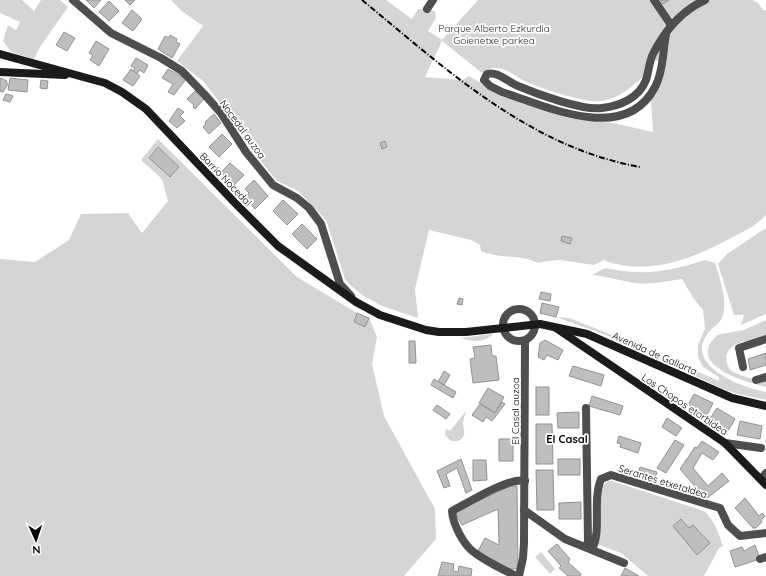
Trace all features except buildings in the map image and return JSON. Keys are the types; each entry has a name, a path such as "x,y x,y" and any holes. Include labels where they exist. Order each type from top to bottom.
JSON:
{"street":[{"name":"Nocedal auzoa","path":"73,0 111,33 161,58 182,71 205,95 221,113 246,152 273,185 297,198 309,208 321,224 340,284 356,302"},
{"path":"427,9 433,0"},
{"path":"654,0 671,25"},
{"path":"666,34 660,74 650,95 638,107 608,117 590,118 576,116 502,92 490,86 484,80 487,74 495,74 518,86 587,109 605,108 619,104 632,97 645,82 653,55 671,25 685,11 705,0"},
{"name":"Barrio Nocedal","path":"0,54 105,83 122,92 146,109 278,246 356,302 380,315 426,330 452,333 502,328"},
{"name":"Barrio Nocedal","path":"0,72 80,76"},
{"path":"517,309 527,311 531,314 535,324 533,334 525,341 515,342 511,340 504,333 502,328 507,314 517,309"},
{"name":"Avenida de Gallarta","path":"502,328 535,324 553,326 587,334 732,398 766,406"},
{"name":"Los Chopos etorbidea","path":"553,326 725,443 764,479"},
{"path":"585,349 587,334"},
{"path":"743,367 739,348 766,339"},
{"name":"El Casal auzoa","path":"519,576 523,558 525,481 525,341"},
{"path":"756,380 766,377"},
{"path":"586,408 589,548"},
{"path":"725,443 761,448"},
{"name":"Serantes etxetaldea","path":"589,548 595,543 597,489 601,479 611,476 720,508 728,525 740,536 766,533"},
{"path":"516,576 474,553 466,544 452,519 452,510 518,480 525,481"},
{"path":"524,510 565,539 624,563"}],"green space":[{"path":"0,0 22,0 34,11 41,0 60,0 68,7 40,47 34,59 11,52 3,41 8,25 16,30 20,22 0,13"},
{"name":"Parque Alberto Ezkurdia Goienetxe parkea","path":"171,0 386,0 412,19 418,9 435,11 436,18 428,31 442,40 478,0 752,0 758,3 763,10 766,10 766,215 749,228 701,253 670,263 638,267 605,261 606,259 594,265 560,260 538,263 524,258 495,255 481,251 480,245 471,240 429,230 415,289 418,318 382,306 362,295 345,279 326,220 298,191 277,181 250,148 236,124 203,81 177,61 203,26 183,12","holes":["442,41 482,73 492,68 500,68 527,82 553,92 585,100 601,101 623,93 651,72 653,60 659,61 654,84 646,97 651,101 653,132 613,123 568,118 501,95 469,76 463,80 425,77"]},
{"path":"158,139 297,277 357,313 354,322 365,327 369,318 377,337 372,364 384,416 435,509 436,539 404,576 0,576 0,259 35,262 69,240 81,214 128,213 142,233 168,201 162,179 141,160"},
{"path":"766,228 766,314 741,325 744,315 734,315 718,264 727,254"},
{"path":"705,260 715,263 722,289 724,309 722,318 718,324 710,330 706,336 702,347 704,357 710,366 732,381 766,392 766,400 723,389 614,338 556,317 569,318 615,336 719,381 719,377 703,367 698,357 698,345 705,329 703,310 694,299 682,279 641,283 592,275 605,268 632,272 656,272"},
{"path":"766,320 766,335 735,345 728,352 726,360 731,371 752,378 766,378 766,387 734,377 713,364 708,356 708,350 709,345 717,335 744,330"},
{"path":"493,334 486,339 478,341 461,338"},
{"path":"466,411 463,422 463,438 458,441 451,441 445,435 446,429 450,431"},
{"path":"608,481 704,511 714,523 723,546 719,548 704,576 648,576 621,553 597,544 598,500 603,485"},
{"path":"541,552 555,569 550,574 535,557"}],"railway":[{"path":"362,0 458,78 525,124 562,142 600,157 640,167"}],"district":[{"name":"El Casal","path":"567,439"}]}
